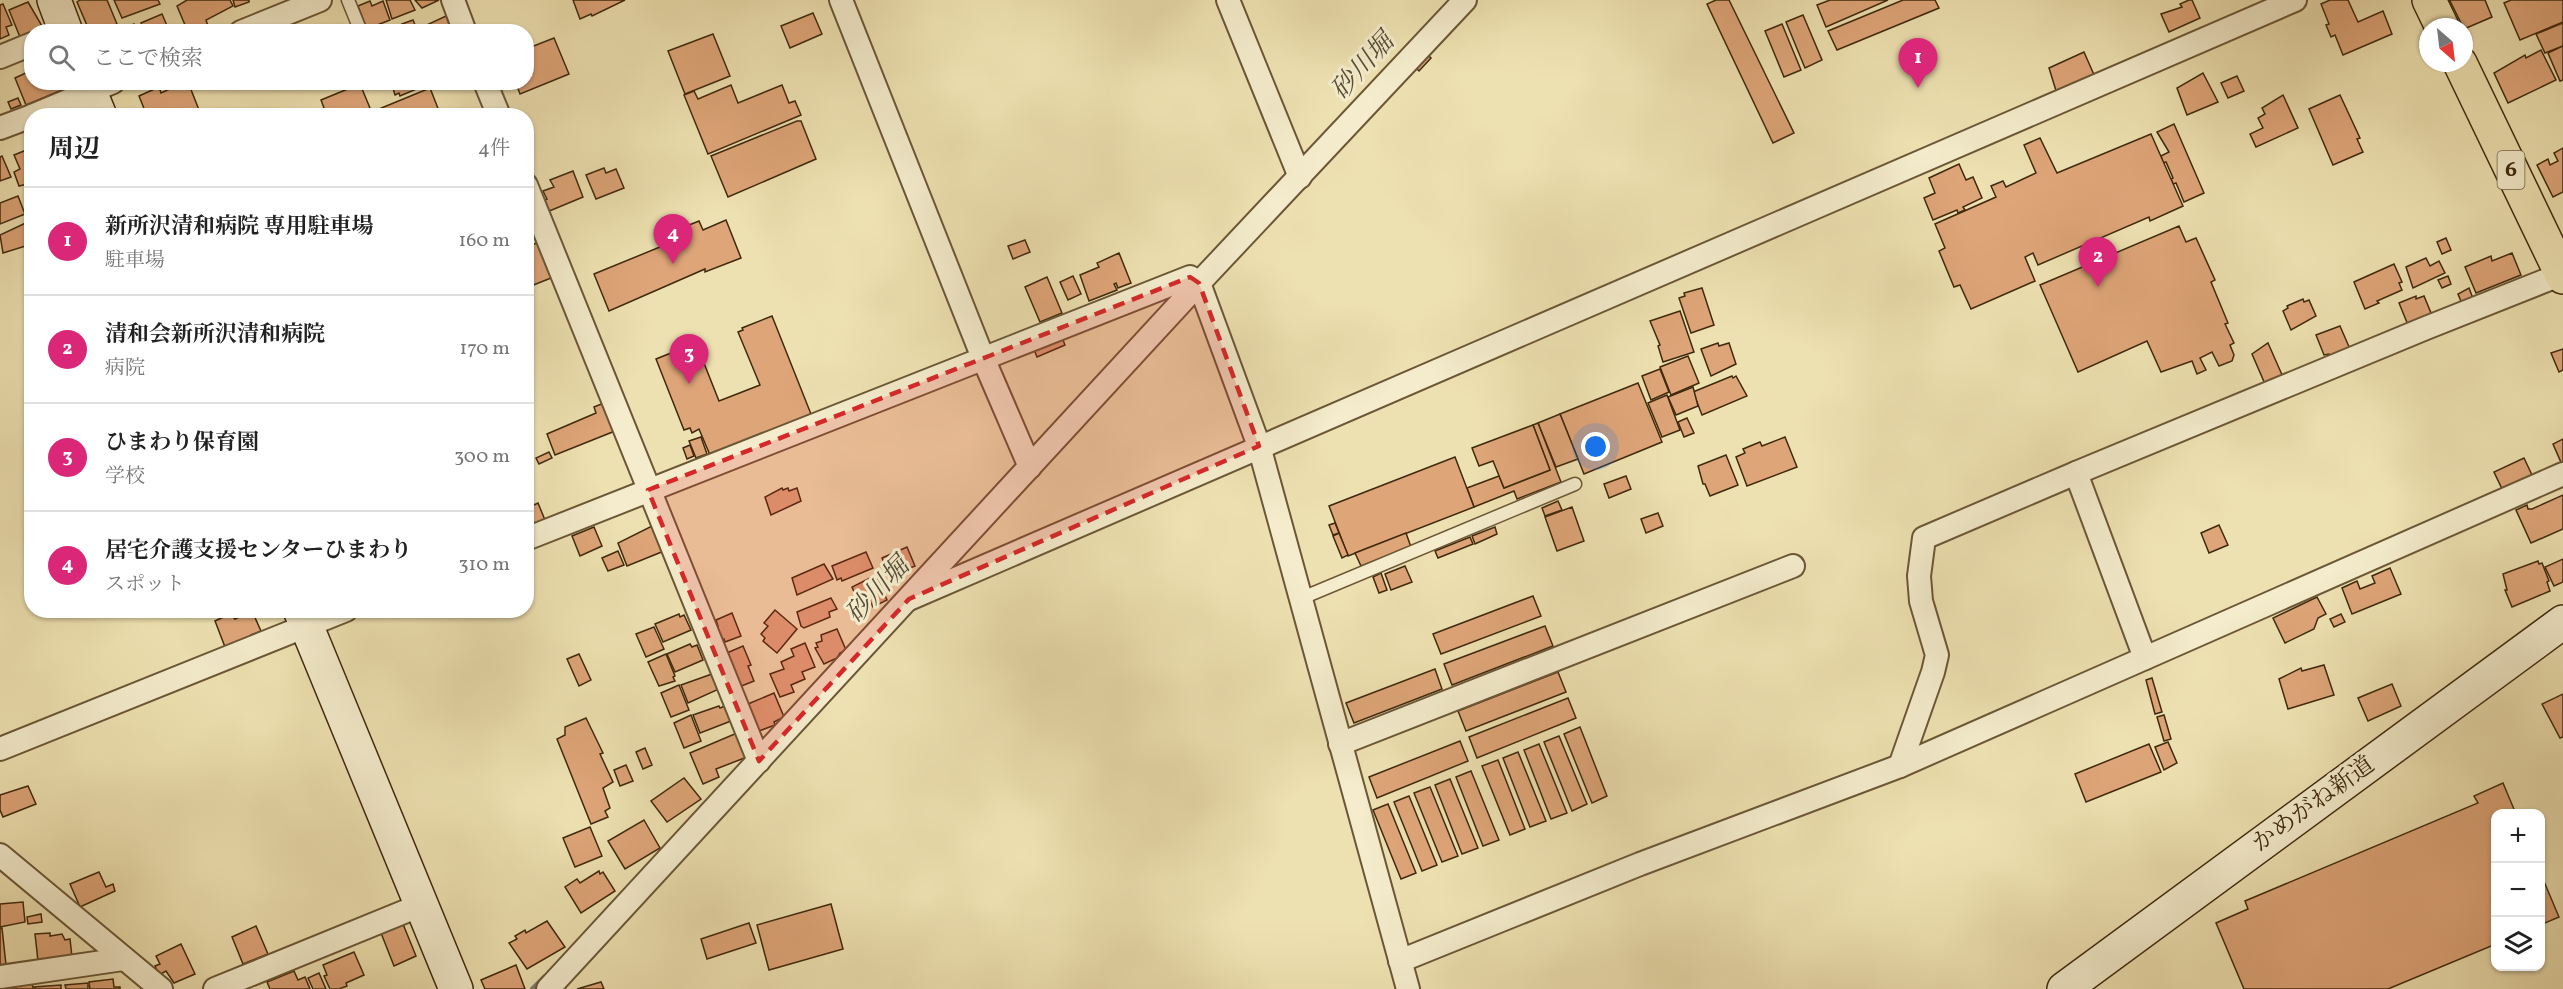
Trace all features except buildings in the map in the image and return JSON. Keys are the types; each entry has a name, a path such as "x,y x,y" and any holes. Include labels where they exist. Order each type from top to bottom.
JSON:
{"main road":[{"path":"2429,0 2438,18"},
{"name":"6","path":"2464,72 2562,276"}],"street":[{"path":"54,0 63,24"},
{"path":"261,24 320,0"},
{"path":"453,0 462,24"},
{"path":"841,0 982,358 1030,467"},
{"path":"1228,0 1300,177"},
{"path":"548,989 1199,283 1465,0"},
{"path":"909,599 2295,0"},
{"path":"0,57 24,47"},
{"path":"489,90 496,108"},
{"path":"55,108 97,93"},
{"path":"0,129 24,119"},
{"path":"534,205 759,761"},
{"path":"534,535 1190,276 1199,283 1259,446 1408,989"},
{"path":"1900,766 1922,705 1936,655 1921,601 1919,576 1924,538 2426,328 2562,276"},
{"path":"2076,473 2145,658"},
{"path":"1400,960 1640,864 1900,766 2563,474"},
{"path":"1340,744 1793,566"},
{"path":"0,749 304,618 456,989"},
{"name":"かめがね新道","path":"2064,989 2563,622"},
{"path":"0,855 161,989"},
{"path":"215,989 421,905"},
{"path":"0,977 123,959"}],"lane":[{"path":"348,0 358,24"},
{"path":"1302,597 1575,484"}],"highlighted area":[{"path":"1190,277 1199,283 1259,446 909,599 759,761 648,490"}],"waterway":[{"name":"砂川堀","path":"533,989 545,977"}],"place":[{"name":"新所沢清和病院 専用駐車場","path":"1918,88"},
{"name":"居宅介護支援センターひまわり","path":"673,264"},
{"name":"清和会新所沢清和病院","path":"2098,287"},
{"name":"ひまわり保育園","path":"689,384"}]}
